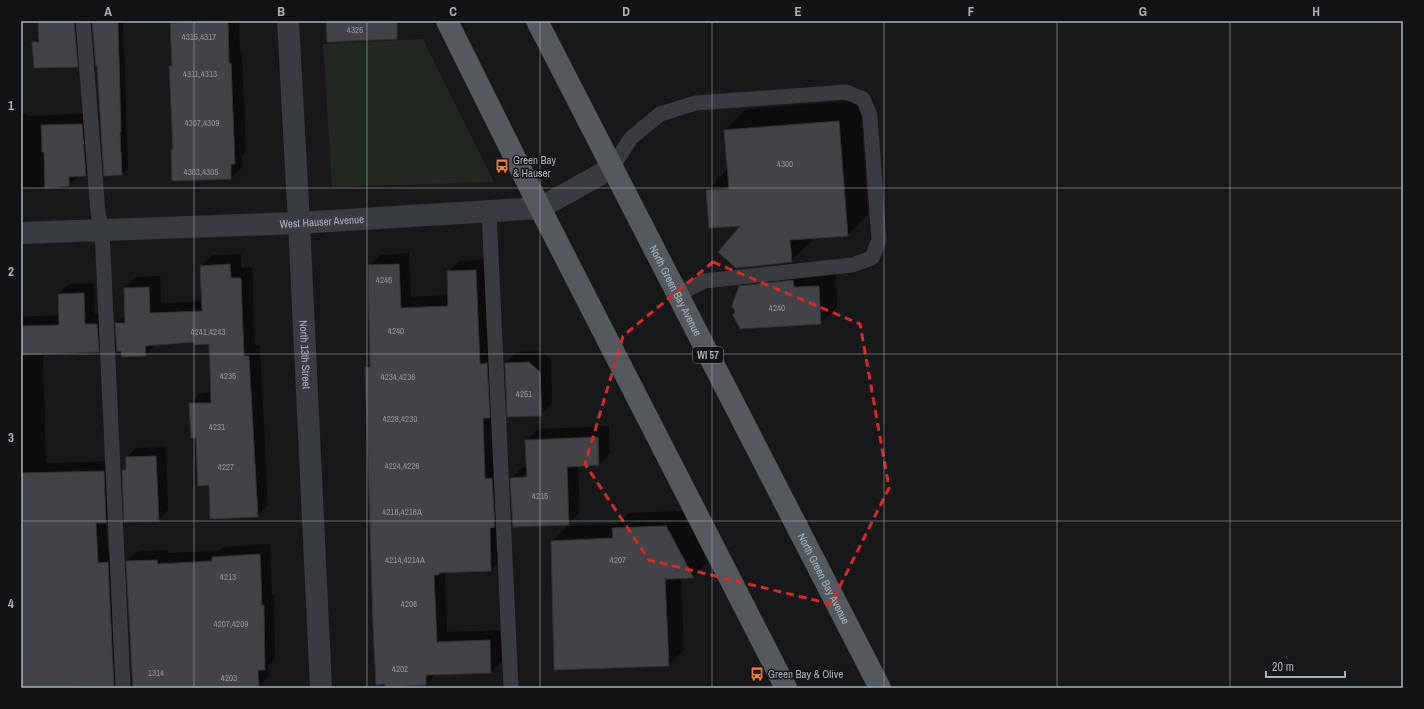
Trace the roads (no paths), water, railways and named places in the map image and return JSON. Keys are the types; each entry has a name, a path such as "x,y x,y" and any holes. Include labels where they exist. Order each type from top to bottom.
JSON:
{"main road":[{"path":"447,21 540,208 786,688"},
{"name":"North Green Bay Avenue","path":"537,21 677,295 873,686"}],"street":[{"name":"North 13th Street","path":"288,21 321,688"},
{"name":"West Hauser Avenue","path":"21,233 299,223 540,208 612,168"}],"lane":[{"path":"83,21 98,213 102,230 123,688"},
{"path":"612,168 631,138 660,114 696,103 846,92 863,99 870,116 879,240 872,258 852,265 704,281 677,295"},
{"path":"489,212 511,688"}],"place":[{"name":"Green Bay & Hauser","path":"502,166"},
{"name":"Green Bay & Olive","path":"757,674"}]}
